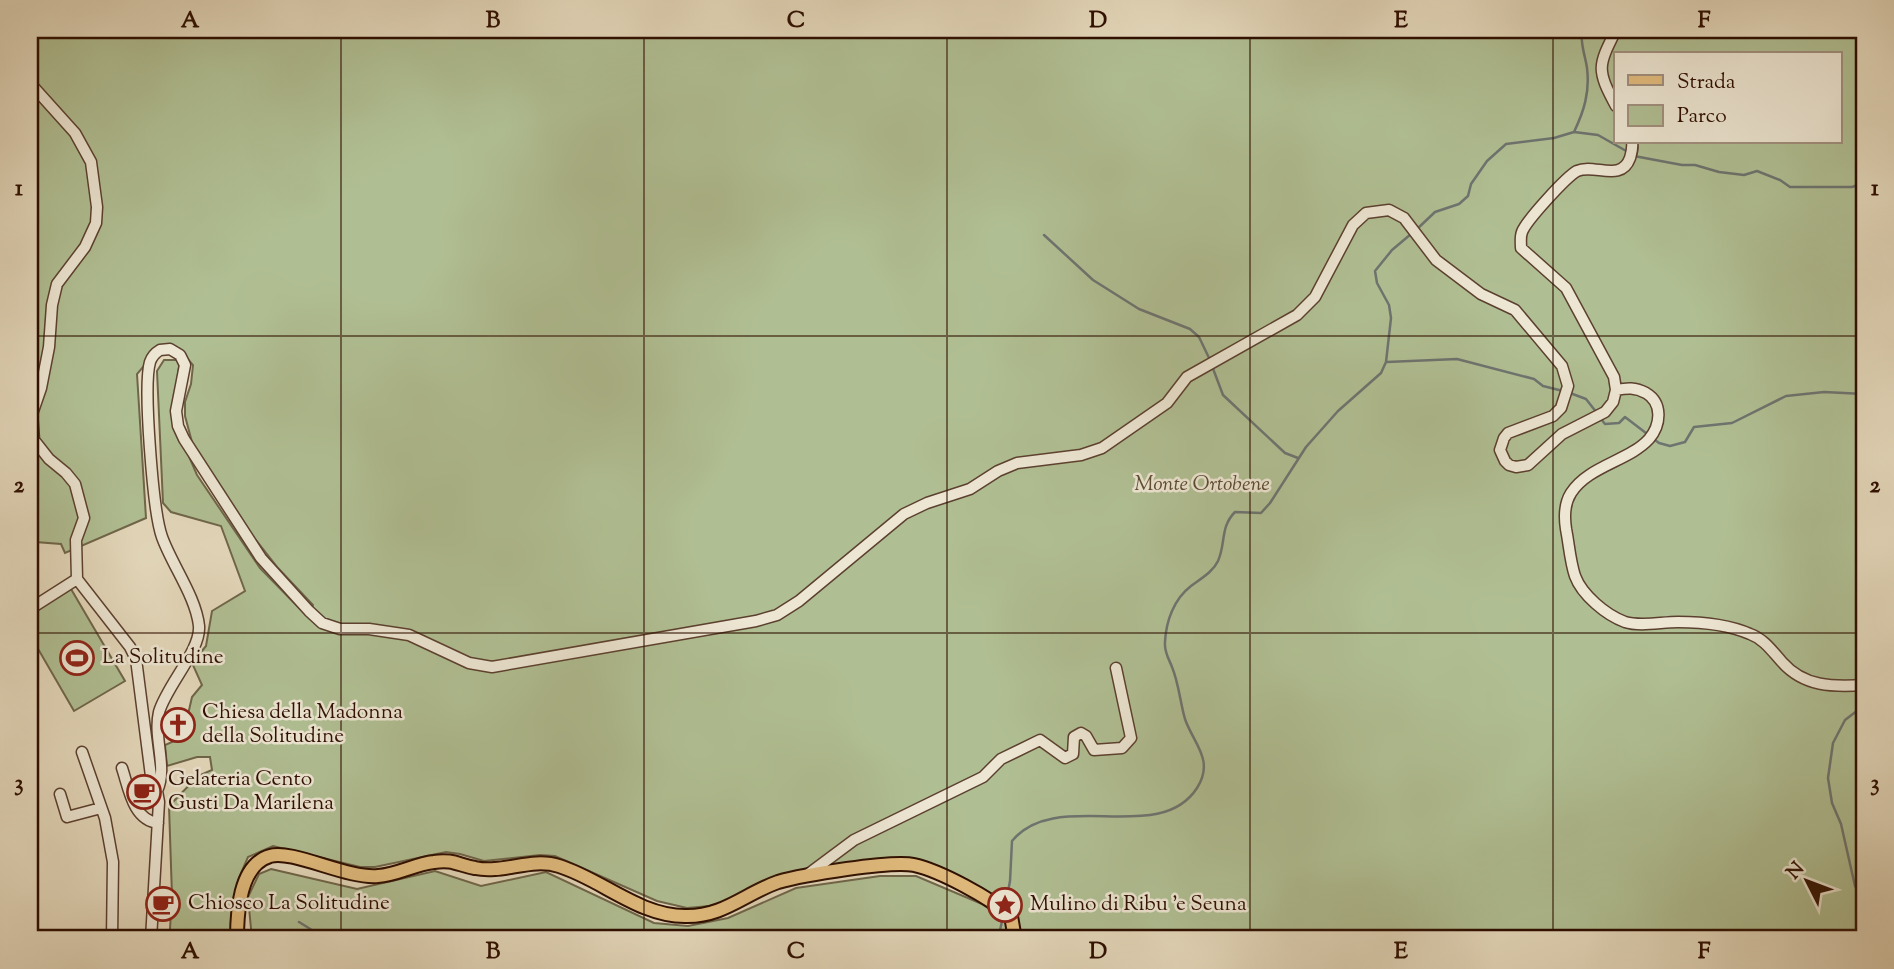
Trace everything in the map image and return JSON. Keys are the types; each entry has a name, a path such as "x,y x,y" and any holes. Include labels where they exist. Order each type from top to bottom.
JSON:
{"main road":[{"path":"237,939 238,909 246,878 257,864 271,855 296,858 354,875 379,876 431,862 452,860 475,869 498,869 529,863 558,865 656,912 684,916 712,914 778,882 899,863 915,865 983,895 1012,916 1015,939"}],"street":[{"path":"1614,102 1602,79 1601,60 1616,30"},
{"path":"30,83 75,134 90,162 97,207 96,223 85,247 57,284 52,305 49,347 41,388 32,414 34,440 75,484 84,518 76,540 77,579 130,647 136,659 152,784 157,791 159,802 151,939"},
{"path":"157,791 162,781 157,730 159,712 168,689 193,651 199,633 199,623 190,599 158,524 149,424 148,375 152,356 165,349 180,355 185,365 176,411 178,426 184,439 261,558 309,611 322,623 340,629 369,629 409,635 468,663 492,667 756,621 777,615 799,601 904,514 927,503 970,489 998,471 1017,463 1081,455 1102,448 1167,403 1188,377 1297,315 1315,296 1353,225 1366,213 1389,210 1404,218 1436,260 1481,294 1515,310 1562,366 1567,391 1561,408 1553,416 1508,433 1504,438 1500,450 1504,461 1516,467 1528,465 1562,434 1605,412 1613,402 1616,390 1614,377 1566,288 1530,259 1521,248 1521,234 1528,221 1574,172 1587,168 1604,172 1617,171 1628,163 1632,145"},
{"path":"1616,390 1637,389 1650,396 1658,405 1659,414 1651,436 1581,482 1566,505 1564,518 1576,576 1584,591 1601,608 1625,622 1712,623 1751,634 1765,643 1789,670 1802,679 1836,687 1864,685"},
{"path":"30,609 77,579"},
{"path":"804,876 854,839 983,777 1001,759 1025,746 1040,740 1065,758 1073,754 1074,737 1081,733 1086,736 1094,750 1122,748 1131,738 1116,668"},
{"path":"82,752 101,808 113,862 112,939"},
{"path":"122,768 136,809 148,822 158,823"},
{"path":"60,794 67,817 101,808"}],"green space":[{"name":"Monte Ortobene","path":"30,30 1864,30 1864,939 1020,939 1018,923 938,869 814,871 759,883 732,899 710,906 687,908 657,901 555,856 484,861 446,852 375,867 360,867 273,846 248,857 238,880 230,939 174,939 170,929 172,896 169,806 198,776 212,770 210,757 197,757 167,766 165,745 182,741 192,697 202,685 192,663 206,646 212,611 245,591 221,526 171,512 163,503 157,371 164,360 180,360 172,417 197,475 260,568 309,618 313,605 252,535 192,442 185,416 185,402 193,365 179,349 160,347 137,374 146,518 65,553 61,544 35,542 30,539"},
{"name":"La Solitudine","path":"71,589 125,681 74,711 30,635 30,613"},
{"path":"271,869 357,889 435,871 481,886 546,872 654,923 688,926 728,918 796,888 880,876 916,876 982,904 1007,921 1006,939 252,939 248,897 259,874"}],"waterway":[{"path":"1416,230 1435,212 1459,204 1468,196 1471,184 1487,161 1506,144 1554,138 1574,132 1588,85 1582,30"},
{"path":"1574,132 1598,135 1628,152"},
{"path":"1634,156 1695,165 1719,172 1744,175 1757,171 1790,187 1852,187 1864,183"},
{"path":"1005,907 1010,881 1012,841 1031,826 1054,818 1158,814 1180,805 1197,788 1204,769 1203,760 1185,719 1165,649 1167,626 1172,611 1185,591 1216,565 1227,523 1235,512 1261,513 1306,447 1338,411 1381,373 1386,362 1391,318 1389,305 1377,283 1375,271 1392,250 1411,234"},
{"path":"1044,235 1093,280 1139,309 1190,329 1199,337 1210,360"},
{"path":"1387,362 1457,359 1534,379 1543,386 1563,391"},
{"path":"1212,366 1223,395 1285,453 1298,458"},
{"path":"1601,419 1605,424 1619,423 1625,417 1659,443 1670,446 1685,442 1694,427 1732,423 1786,396 1824,392 1864,394"},
{"path":"1570,393 1586,399 1597,413"},
{"path":"1862,707 1845,720 1833,743 1828,778 1832,803 1841,824 1855,886 1864,903"},
{"path":"998,939 1003,917"},
{"path":"299,922 331,939"}],"place":[{"name":"La Solitudine","path":"77,658"},
{"name":"Chiesa della Madonna della Solitudine","path":"178,725"},
{"name":"Gelateria Cento Gusti Da Marilena","path":"144,792"},
{"name":"Chiosco La Solitudine","path":"163,904"},
{"name":"Mulino di Ribu 'e Seuna","path":"1005,905"}]}
